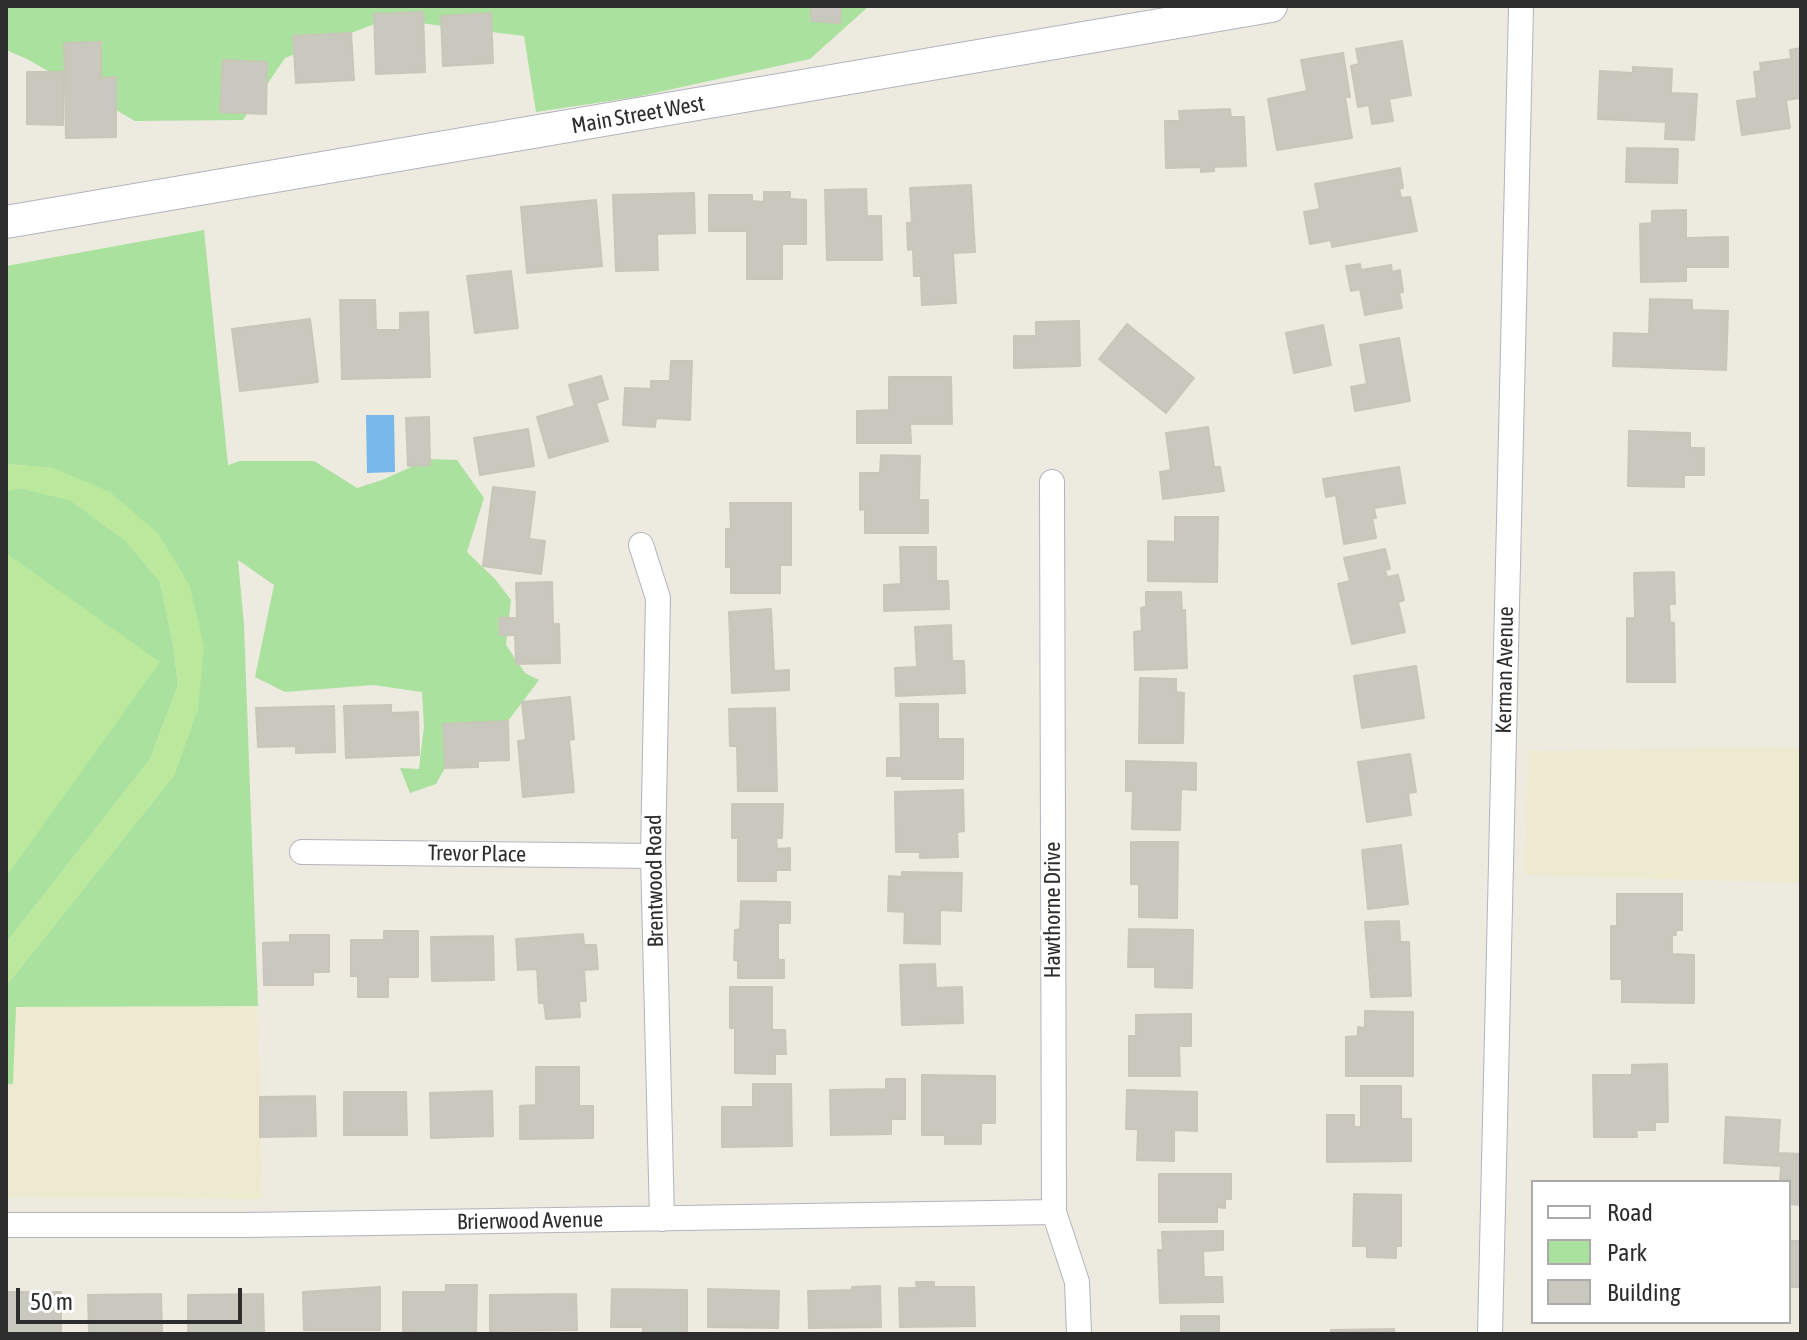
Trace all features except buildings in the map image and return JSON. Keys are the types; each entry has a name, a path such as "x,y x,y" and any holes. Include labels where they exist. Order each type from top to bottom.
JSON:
{"main road":[{"name":"Main Street West","path":"6,222 1271,6"}],"street":[{"name":"Kerman Avenue","path":"1490,1334 1521,6"},
{"name":"Hawthorne Drive","path":"1052,482 1054,1212 1077,1282 1079,1334"},
{"name":"Brentwood Road","path":"641,545 658,598 653,856 662,1219"},
{"name":"Trevor Place","path":"302,852 653,856"},
{"name":"Brierwood Avenue","path":"6,1225 1054,1212"}],"shaded area":[{"path":"204,230 244,625 263,1199 6,1197 6,266"},
{"path":"1801,748 1801,883 1525,875 1528,751"}],"green space":[{"path":"6,6 869,6 810,59 636,97 536,112 524,36 388,19 285,58 243,120 135,121 6,50"},
{"path":"204,230 228,465 240,461 314,461 357,488 429,459 457,460 484,498 467,552 496,580 511,600 506,645 525,673 539,680 508,721 443,724 445,768 436,784 410,793 400,768 419,769 424,726 422,692 373,685 285,692 255,677 274,585 238,560 244,625 258,1006 16,1007 13,1084 6,1084 6,986 175,774 190,586 53,468 6,464 6,266"},
{"path":"6,464 53,468 110,492 158,533 190,586 204,647 198,709 175,774 6,986 6,943 150,759 178,684 160,582 126,541 70,500 20,488 6,491"},
{"path":"20,488 70,500 126,541 160,582 178,685 150,759 6,943 6,491"},
{"path":"6,553 160,662 6,877"}],"water":[{"path":"366,415 394,415 395,472 367,473"}]}
